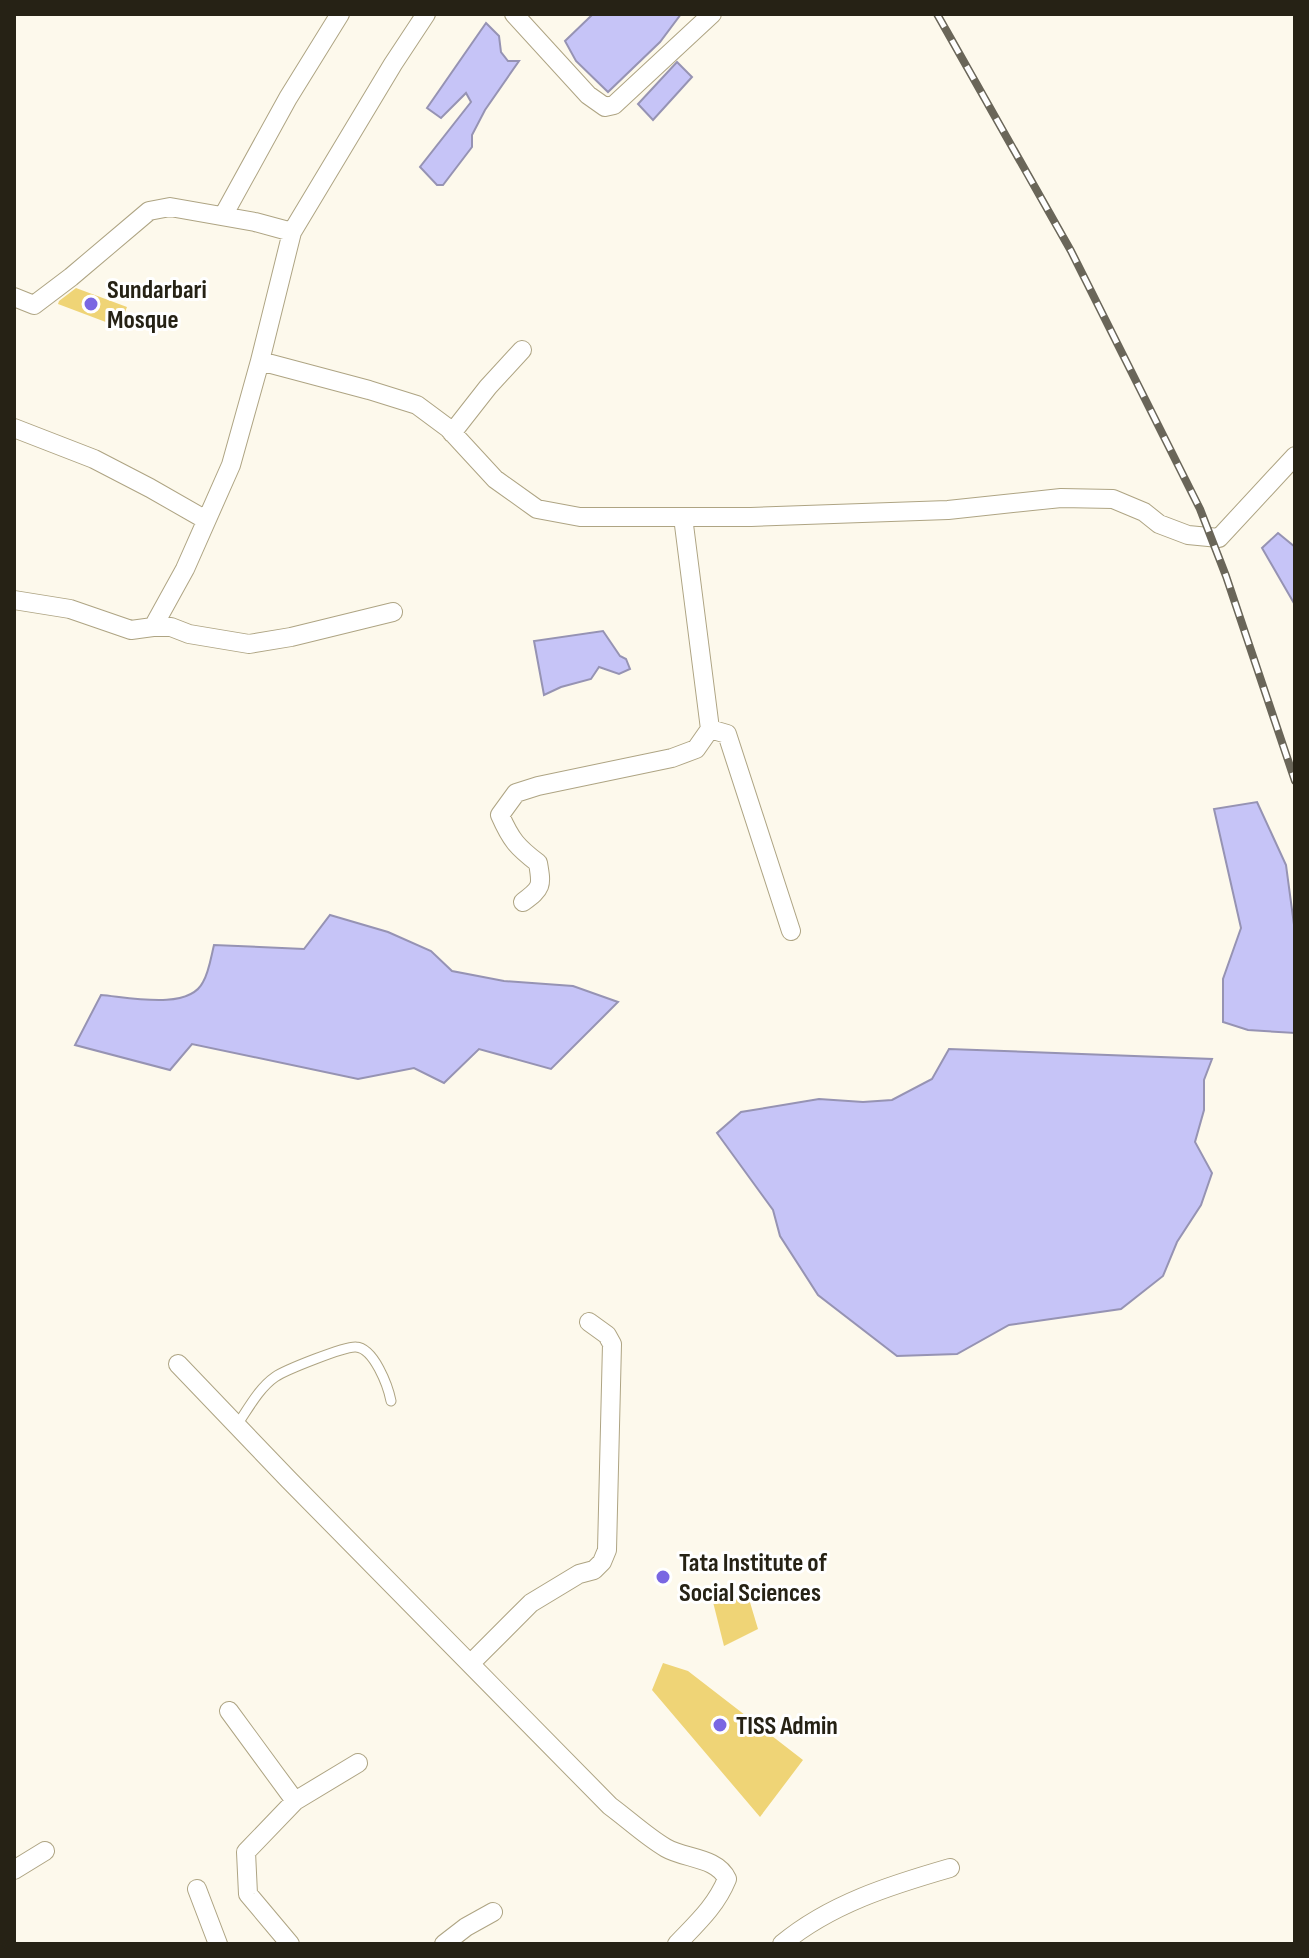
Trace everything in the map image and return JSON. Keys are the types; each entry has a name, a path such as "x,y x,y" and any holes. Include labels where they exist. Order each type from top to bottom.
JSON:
{"street":[{"path":"223,216 288,98 340,14"},
{"path":"153,627 185,569 231,465 292,232 426,14"},
{"path":"514,14 588,95 605,107 614,105 712,14"},
{"path":"14,297 34,305 149,211 170,207 292,232"},
{"path":"452,433 522,350"},
{"path":"260,361 417,405 452,433 495,479 537,509 580,517 751,517 948,510 1061,498 1113,499 1144,512 1159,524 1188,535 1219,538 1295,456"},
{"path":"14,428 94,459 206,520"},
{"path":"523,902 538,891 542,882 538,863 518,847 500,815 516,793 672,758 696,749 710,729 683,517"},
{"path":"14,600 70,609 131,630 171,627 189,634 249,644 393,612"},
{"path":"710,729 727,734 791,931"},
{"path":"470,1664 531,1603 579,1574 594,1570 607,1550 612,1344 607,1335 589,1322"},
{"path":"178,1364 610,1806 668,1850 720,1868 727,1879 715,1904 677,1944"},
{"path":"229,1711 295,1801"},
{"path":"290,1944 248,1894 246,1852 295,1801 358,1763"},
{"path":"14,1870 45,1851"},
{"path":"782,1944 804,1926 862,1897 950,1868"},
{"path":"197,1889 218,1944"},
{"path":"444,1944 493,1912"}],"lane":[{"path":"237,1425 259,1392 275,1377 318,1357 355,1346 373,1359 388,1385 391,1401"}],"water":[{"path":"593,14 681,14 660,42 608,92 576,61 565,41"},
{"path":"486,23 499,36 501,52 508,61 519,61 485,110 472,135 472,147 443,185 437,185 420,167 471,102 466,93 441,118 427,108"},
{"path":"677,62 692,77 653,120 638,104"},
{"path":"1278,533 1295,547 1295,605 1262,548"},
{"path":"603,631 620,656 626,659 630,669 619,674 599,667 591,679 544,695 534,641"},
{"path":"1257,802 1286,865 1295,932 1295,1033 1248,1030 1223,1022 1223,979 1241,928 1214,809"},
{"path":"330,915 388,932 431,951 452,971 504,981 573,986 618,1002 551,1069 479,1049 444,1083 414,1068 358,1079 192,1044 170,1070 75,1045 101,995 156,1000 185,997 196,991 203,982 214,945 304,949"},
{"path":"949,1049 1212,1059 1204,1080 1204,1110 1195,1142 1212,1173 1201,1205 1177,1242 1163,1276 1121,1309 1009,1325 957,1354 897,1356 818,1295 780,1236 773,1210 717,1133 741,1112 819,1099 892,1100 932,1079"}],"building":[{"path":"76,288 127,307 119,327 58,304"},
{"path":"712,1598 749,1599 758,1629 724,1646"},
{"name":"TISS Admin","path":"663,1663 688,1671 803,1760 760,1817 652,1690"}],"railway":[{"path":"937,14 1071,251 1200,509 1226,576 1295,781"}],"place":[{"name":"Sundarbari Mosque","path":"91,304"},
{"name":"Tata Institute of Social Sciences","path":"663,1577"},
{"name":"TISS Admin","path":"720,1725"}]}
